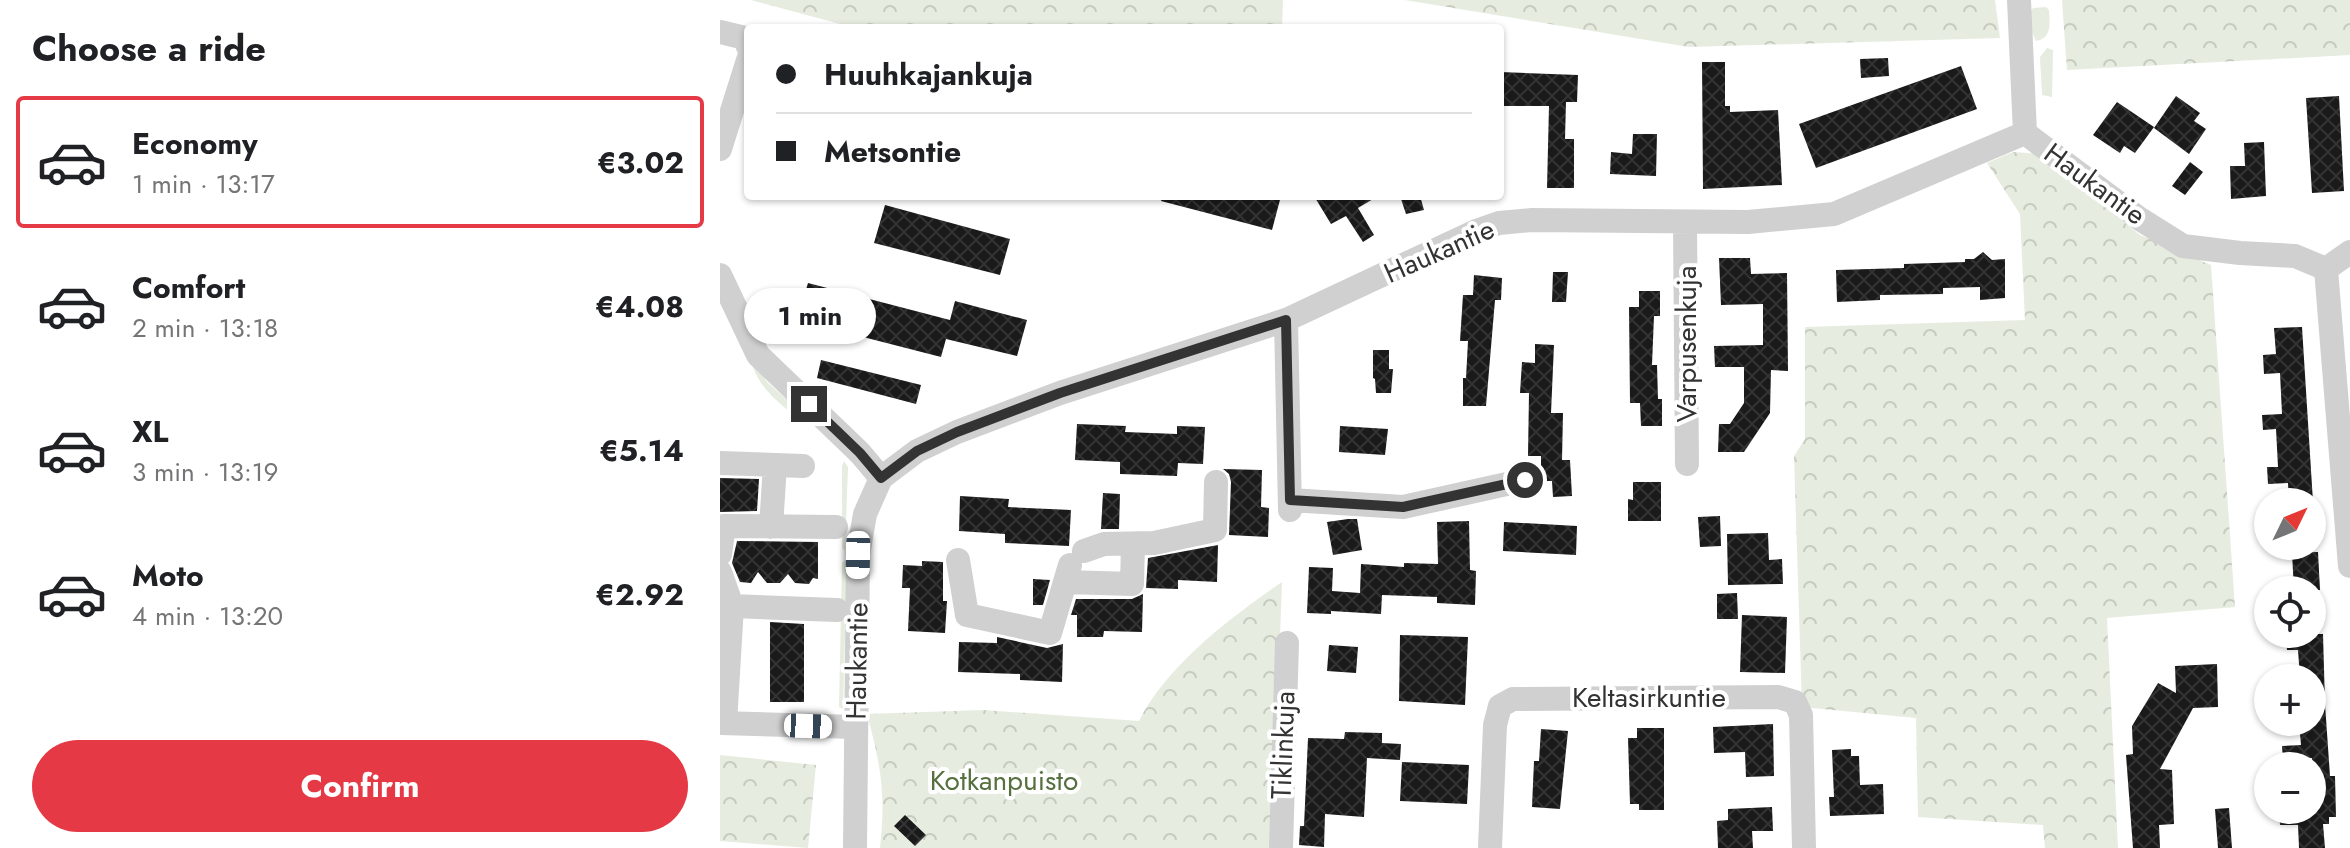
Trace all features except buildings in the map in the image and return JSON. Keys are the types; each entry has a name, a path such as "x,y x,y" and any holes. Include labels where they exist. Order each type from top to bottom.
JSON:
{"street":[{"path":"2019,0 2025,133"},
{"path":"720,32 744,38"},
{"path":"720,149 744,73"},
{"name":"Haukantie","path":"855,848 855,727 861,532 865,514 881,478 917,451 957,432 1060,393 1286,320 1499,223 1578,220 1748,222 1834,214 2025,133 2140,219 2183,246 2295,256 2326,269"},
{"name":"Varpusenkuja","path":"1685,223 1687,464"},
{"path":"2350,252 2326,269 2350,566"},
{"path":"721,280 758,355 860,453 881,478"},
{"path":"1286,320 1290,505 1403,507 1525,480"},
{"path":"720,463 803,466"},
{"path":"771,527 775,465"},
{"path":"958,560 967,615 1050,633 1073,566 1104,544 1154,543 1215,530 1216,482"},
{"path":"720,554 724,526 836,527"},
{"path":"1073,566 1132,584 1133,544"},
{"path":"720,572 732,606 723,723 855,727"},
{"path":"732,606 837,610"},
{"name":"Tiklinkuja","path":"1281,848 1287,643"},
{"name":"Keltasirkuntie","path":"1490,848 1495,725 1500,706 1513,699 1766,697 1795,702 1801,715 1804,848"}],"green space":[{"path":"751,0 1283,0 1282,24 840,24"},
{"path":"1405,0 1995,0 2000,38 1689,47"},
{"path":"2062,0 2350,0 2350,55 2067,70"},
{"path":"2046,7 2049,10 2049,29 2045,37 2036,41 2030,24 2031,12 2033,8"},
{"path":"2047,48 2053,50 2052,97 2042,95 2040,57"},
{"path":"2013,152 2039,154 2140,235 2211,265 2235,607 2107,618 2118,848 2045,848 2043,825 1918,817 1916,718 1802,707 1794,456 1805,439 1805,327 2025,320 2020,214 1987,163"},
{"path":"756,364 767,382 812,422 809,425 768,392 753,367"},
{"path":"844,461 848,467 845,551 842,548"},
{"path":"845,560 843,709 839,707 842,563"},
{"name":"Kotkanpuisto","path":"1282,582 1272,848 880,848 881,780 867,714 983,710 1139,721 1151,700 1183,662 1222,627"},
{"path":"720,755 816,765 808,848 720,841"}],"route":[{"path":"809,404 881,478 917,451 957,432 1060,393 1286,320 1290,500 1403,507 1525,480"}]}
